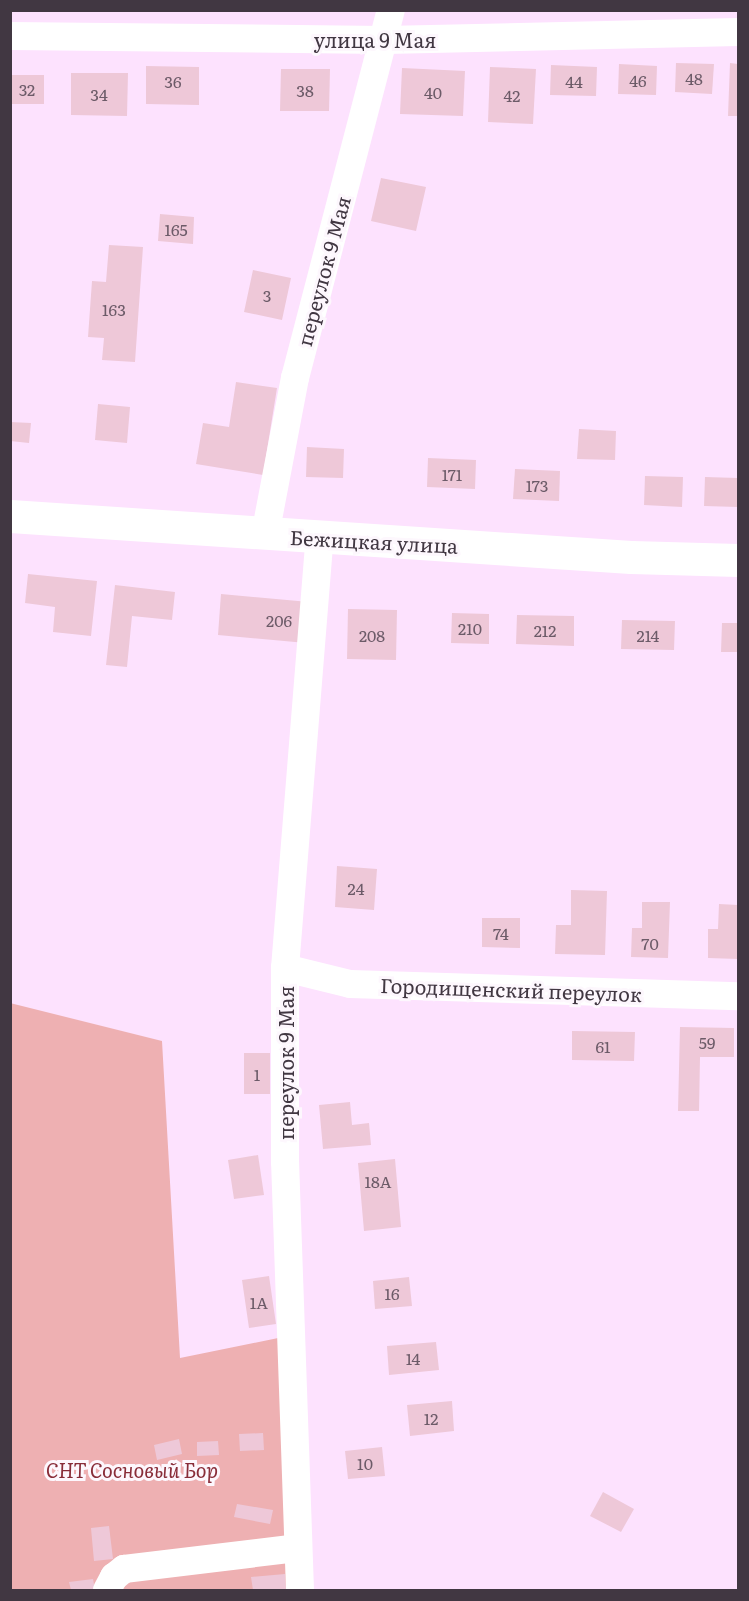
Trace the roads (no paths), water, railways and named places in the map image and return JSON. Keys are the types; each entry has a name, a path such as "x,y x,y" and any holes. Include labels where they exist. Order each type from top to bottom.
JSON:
{"main road":[{"name":"Бежицкая улица","path":"10,516 265,535 631,557 738,560"}],"street":[{"name":"переулок 9 Мая","path":"265,535 295,378 391,10"},
{"name":"улица 9 Мая","path":"10,36 385,40 738,32"},
{"name":"переулок 9 Мая","path":"300,1590 285,1162 285,968 320,537"},
{"name":"Городищенский переулок","path":"285,968 350,984 738,996"},
{"path":"107,1590 114,1577 124,1569 297,1548"}],"park label":[{"name":"СНТ Сосновый Бор","path":"132,1469"}]}
